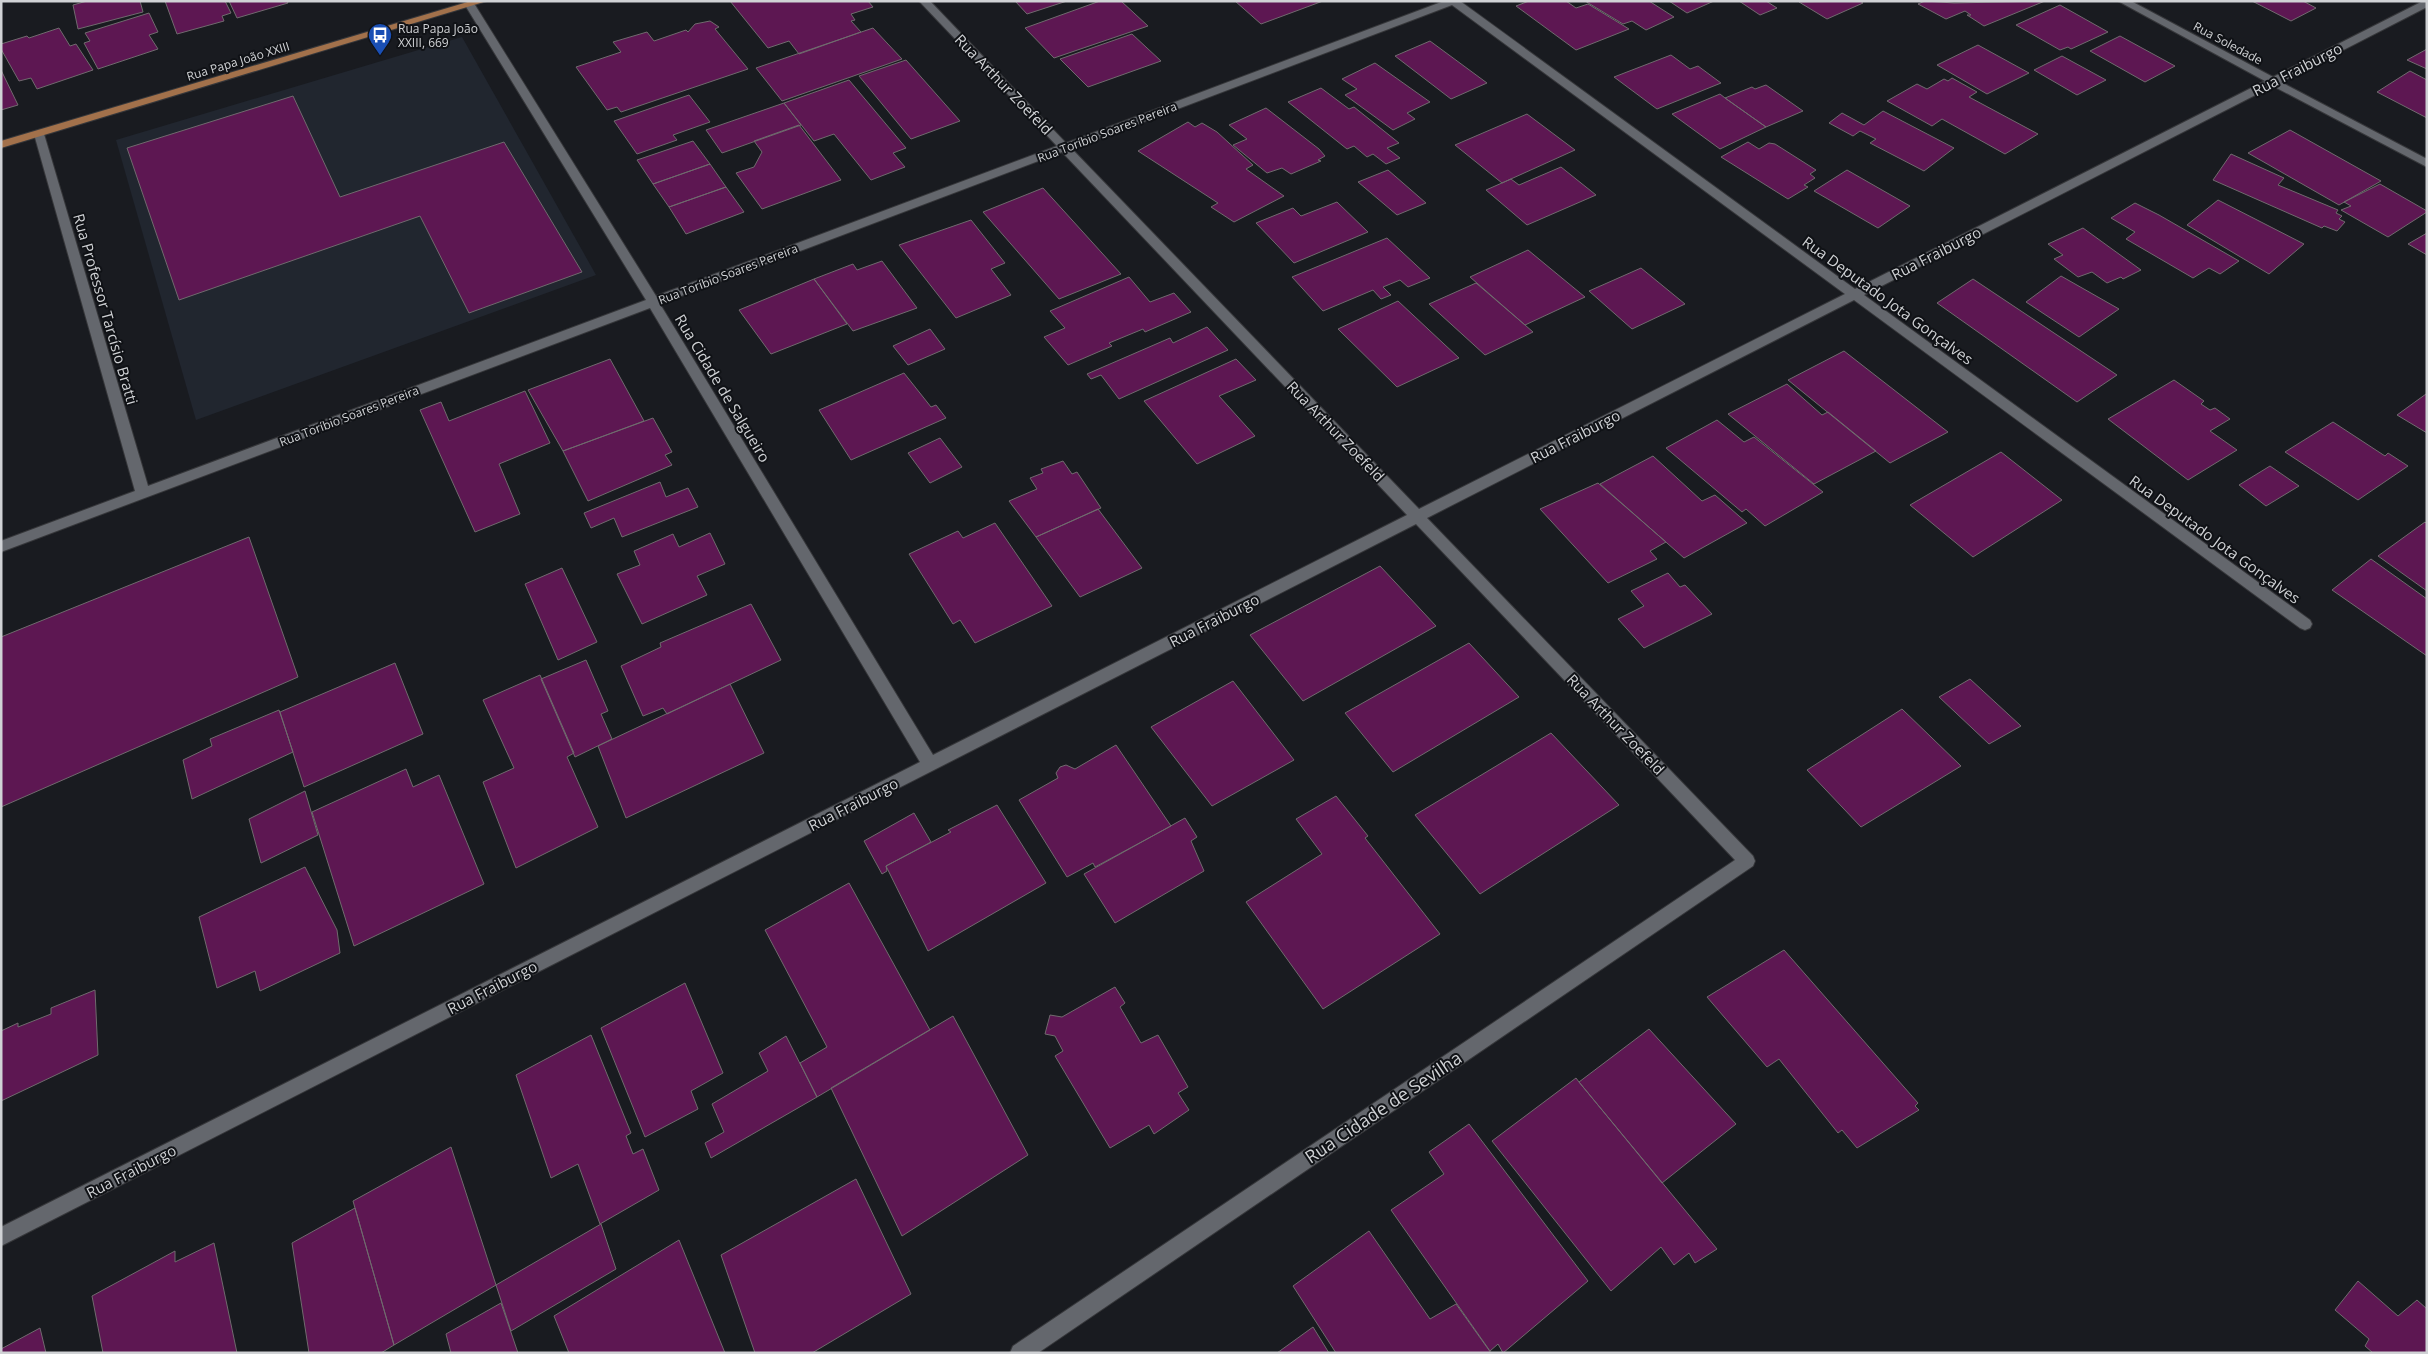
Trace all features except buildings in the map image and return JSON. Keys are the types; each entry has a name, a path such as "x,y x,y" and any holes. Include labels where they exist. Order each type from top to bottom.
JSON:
{"main road":[{"name":"Rua Papa João XXIII","path":"1,145 482,1"}],"street":[{"name":"Rua Arthur Zoefeld","path":"924,1 1747,861"},
{"name":"Rua Toríbio Soares Pereira","path":"1,547 1453,1"},
{"name":"Rua Deputado Jota Gonçalves","path":"1453,1 2304,624"},
{"name":"Rua Soledade","path":"2123,1 2427,164"},
{"name":"Rua Fraiburgo","path":"1,1237 2427,3"},
{"name":"Rua Cidade de Salgueiro","path":"470,5 653,302 930,764"},
{"name":"Rua Professor Tarcísio Bratti","path":"39,134 143,494"},
{"name":"Rua Cidade de Sevilha","path":"1020,1353 1747,861"}],"shaded area":[{"path":"462,37 596,275 196,420 116,140"}],"place":[{"name":"Rua Papa João XXIII, 669","path":"380,56"}]}
